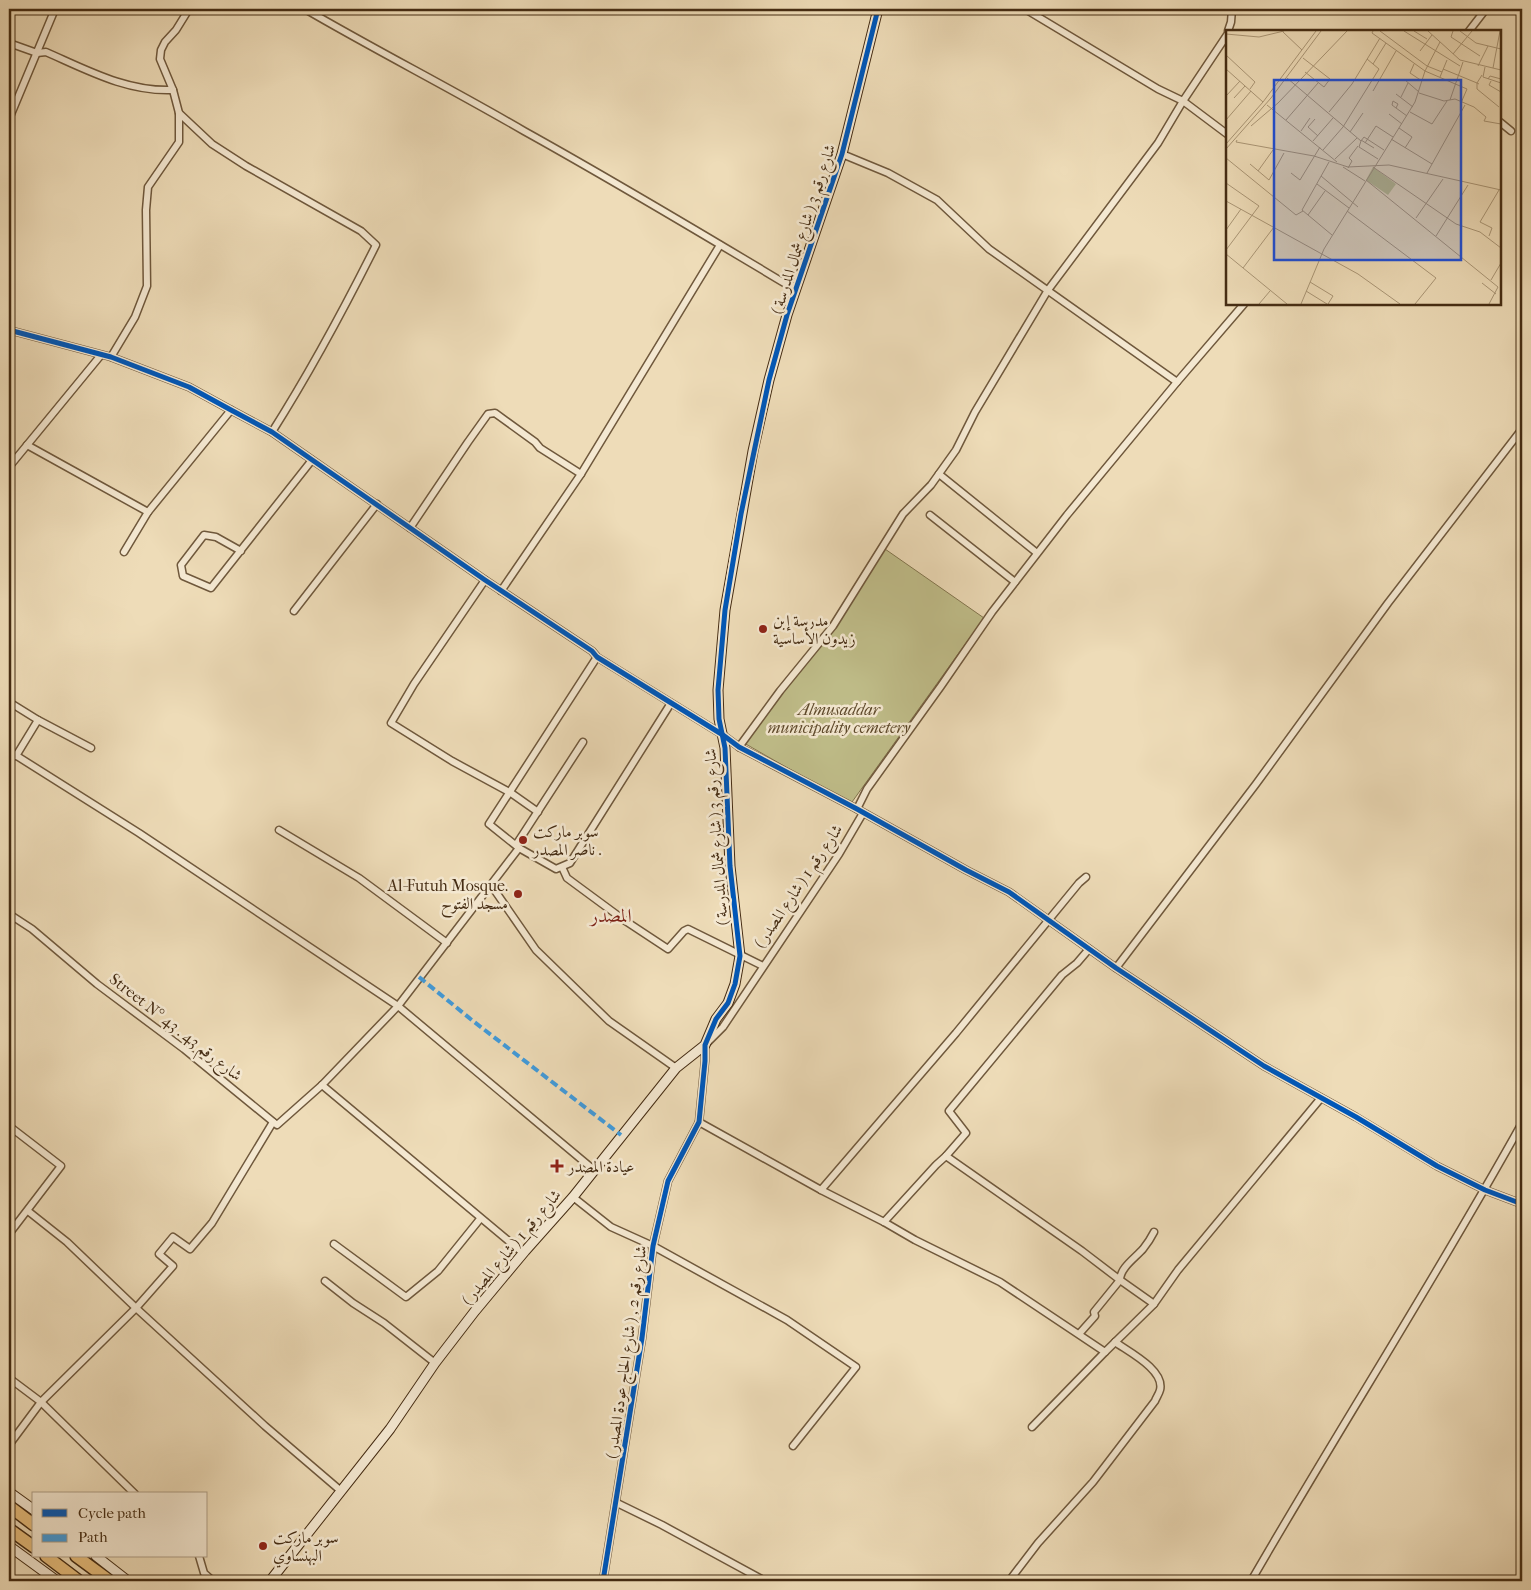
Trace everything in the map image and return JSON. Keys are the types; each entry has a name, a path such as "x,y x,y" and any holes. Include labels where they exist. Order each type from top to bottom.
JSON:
{"highway":[{"path":"9,1506 32,1523"},
{"path":"9,1529 32,1546"},
{"path":"49,1558 79,1581"},
{"path":"79,1558 110,1581"}],"street":[{"path":"9,119 55,9"},
{"path":"111,357 135,317 147,286 146,210 148,187 179,142 179,112 173,90 160,59 161,50 189,9"},
{"path":"306,9 379,52 430,78 522,130 796,290"},
{"name":"شارع رقم 3 ( شارع شمال المدرسة )","path":"705,1045 716,1018 728,1003 735,984 740,956 730,866 723,735 719,719 718,690 725,610 750,469 769,380 796,290 842,154 878,9"},
{"path":"1025,9 1158,89 1182,101 1226,133"},
{"path":"1229,30 1232,22 1232,9"},
{"path":"1470,30 1486,9"},
{"path":"740,747 780,691 833,626 903,514 931,485 956,450 975,412 1048,290 1158,143 1182,101 1226,36"},
{"path":"9,43 37,53 46,52 117,83 155,91 173,90"},
{"path":"179,112 212,144 246,166 361,231 376,245 346,306 302,385 272,432"},
{"path":"1501,123 1511,131"},
{"path":"842,154 888,173 937,200 989,249 1177,382"},
{"path":"501,591 581,474 720,245"},
{"path":"857,809 867,789 992,612 1037,553 1177,382 1243,305"},
{"path":"10,333 111,357 189,387 272,432 501,591 740,747 1009,892 1116,968 1264,1066 1356,1117 1437,1166 1485,1190 1522,1204"},
{"path":"9,467 101,355"},
{"path":"124,552 148,512 232,410"},
{"path":"410,528 488,414 495,413 535,442 540,448 581,474"},
{"path":"1116,968 1256,784 1388,603 1522,429"},
{"path":"27,445 148,512"},
{"path":"241,551 216,537 204,535 181,565 182,576 211,588 241,551 312,460"},
{"path":"939,474 1037,553"},
{"path":"294,611 377,504"},
{"path":"930,515 1015,582"},
{"path":"485,580 414,684 391,722 452,761 511,793 538,812"},
{"path":"598,656 511,793 489,824 518,847 556,869 570,863 671,703"},
{"path":"9,702 38,720 91,748"},
{"path":"16,756 38,720"},
{"path":"9,1445 40,1402 136,1308 172,1266 159,1254 173,1236 190,1249 212,1222 273,1122 277,1125 322,1084 398,1006 518,847 583,742"},
{"path":"9,751 139,833 398,1006 594,1170"},
{"name":"شارع رقم 1 ( شارع المصدر )","path":"270,1581 390,1429 435,1364 523,1254 572,1197 676,1068 705,1045 723,1026 839,854 863,813"},
{"path":"279,830 359,878 447,943"},
{"path":"562,867 568,878 624,920 668,948 684,931 688,930 762,966"},
{"path":"821,1190 1086,877"},
{"path":"491,885 536,950 609,1021 676,1068"},
{"name":"Street N° 43 . شارع رقم 43","path":"9,914 32,929 97,984 184,1049 273,1122"},
{"path":"884,1222 966,1133 949,1111 1062,976 1089,949"},
{"name":"شارع رقم 2 , ( شارع الحاج عودة المصدر )","path":"603,1581 642,1338 653,1246 668,1181 699,1122 706,1061 705,1045"},
{"path":"322,1084 523,1254"},
{"path":"1032,1427 1154,1304 1178,1270 1321,1098"},
{"path":"699,1122 914,1240 1000,1282 1105,1352"},
{"path":"1251,1581 1344,1422 1485,1190 1522,1123"},
{"path":"9,1126 61,1166 9,1234"},
{"path":"946,1156 1154,1304"},
{"path":"572,1197 611,1227 653,1246 787,1320 856,1367 793,1446"},
{"path":"28,1211 67,1242 265,1426 341,1491"},
{"path":"334,1244 406,1297 438,1271 480,1219"},
{"path":"1079,1334 1120,1280 1120,1275 1147,1244 1154,1232"},
{"path":"325,1281 353,1303 384,1323 435,1364"},
{"path":"1009,1581 1038,1542 1093,1482 1155,1401 1161,1389 1158,1375 1145,1362 1115,1342"},
{"path":"9,1378 40,1402 133,1492"},
{"path":"9,1492 32,1509"},
{"path":"617,1503 765,1581"},
{"path":"9,1546 57,1581"},
{"path":"99,1558 128,1581"},
{"path":"200,1558 204,1573 213,1581"}],"green space":[{"name":"Almusaddar municipality cemetery","path":"885,549 984,618 852,802 845,801 744,743 844,615"}],"marked path":[{"path":"419,977 621,1135"}],"cycle path":[{"path":"603,1581 642,1338 653,1246 668,1181 699,1122 705,1045 716,1019 728,1003 735,984 740,956 730,866 725,748 719,719 718,690 725,610 741,514 769,380 787,315 842,154 878,9"},
{"path":"9,330 111,357 189,387 272,432 485,580 592,651 597,657 723,735 739,747 1009,892 1116,968 1264,1066 1356,1117 1437,1166 1485,1190 1522,1204"}],"place":[{"name":"مدرسة إبن زيدون الأساسية","path":"763,629"},
{"name":"سوبر ماركت ناصر المصدر .","path":"523,840"},
{"name":"Al-Futuh Mosque. مسجد الفتوح","path":"518,894"},
{"name":"عيادة المصدر","path":"557,1166"},
{"name":"سوبر ماركت البهنساوي","path":"263,1546"}],"district":[{"name":"المصدر","path":"611,916"}]}
